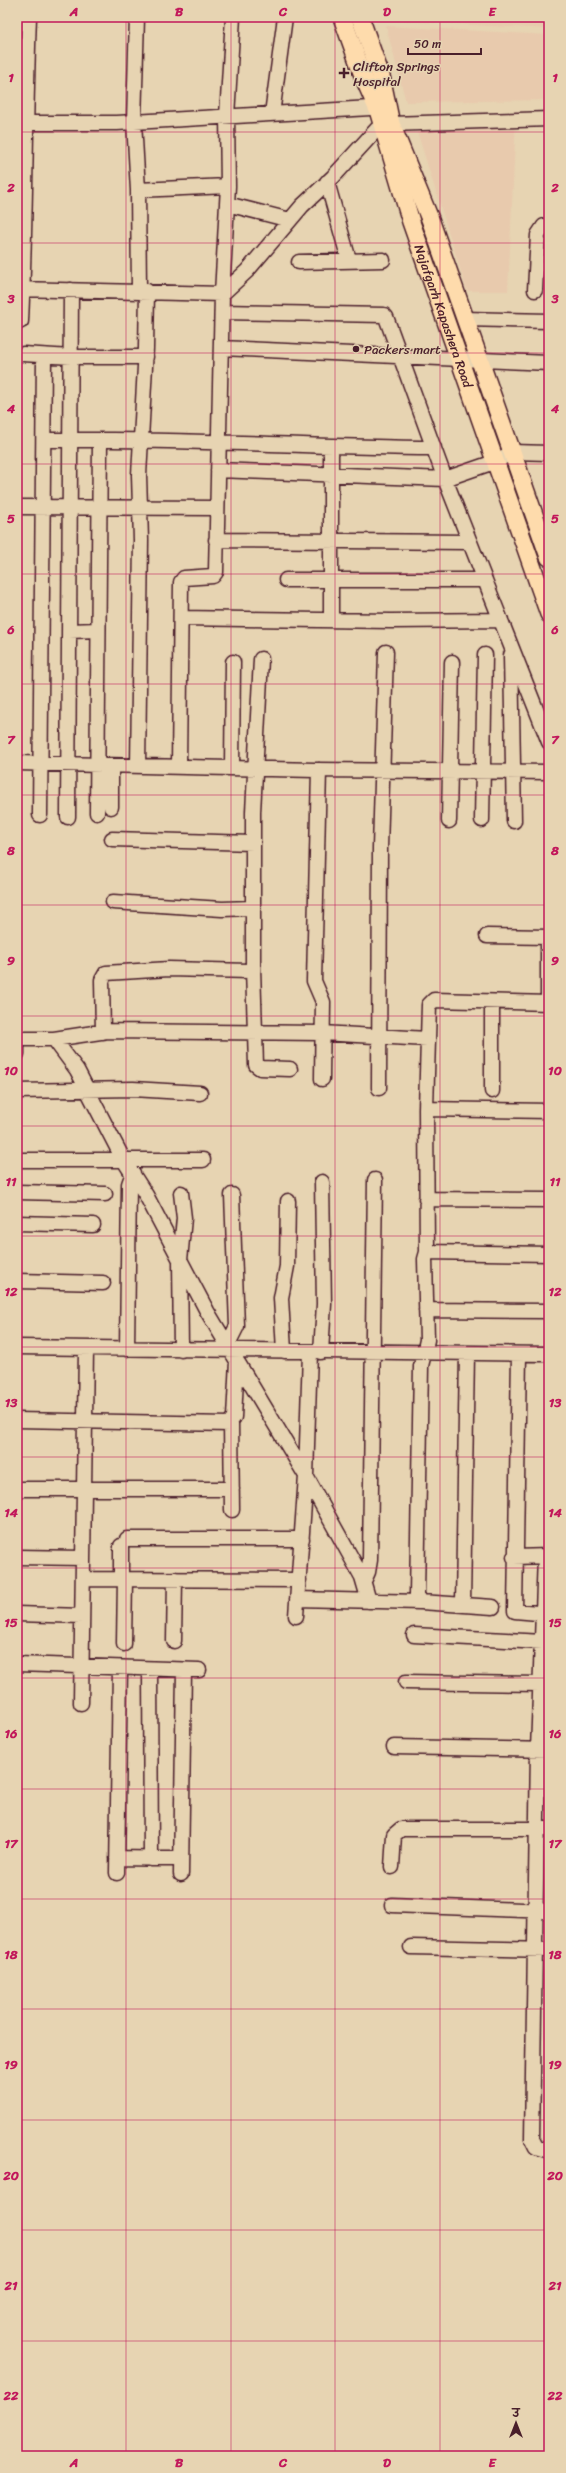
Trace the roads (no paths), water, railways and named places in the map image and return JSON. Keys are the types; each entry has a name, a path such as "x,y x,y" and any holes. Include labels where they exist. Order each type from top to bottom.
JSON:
{"main road":[{"name":"Najafgarh Kapashera Road","path":"342,17 364,78 383,108"},
{"name":"Najafgarh Kapashera Road","path":"360,17 381,76 383,108 411,222 461,359 549,614"},
{"name":"Najafgarh Kapashera Road","path":"387,126 430,219 549,556"}],"street":[{"path":"17,323 21,321 21,123 29,17"},
{"path":"137,17 134,122 146,357 140,442 138,506 141,540 138,766"},
{"path":"179,766 182,579 215,575 222,294 228,186 228,116 233,17"},
{"path":"272,114 285,17"},
{"path":"21,123 134,122 383,108"},
{"path":"20,289 143,290 222,294 247,271 290,220 377,129 387,126 549,120"},
{"path":"327,182 349,260"},
{"path":"138,190 228,186"},
{"path":"227,204 290,220"},
{"path":"535,290 538,235 544,226 549,225"},
{"path":"299,262 383,260"},
{"path":"68,817 71,290"},
{"path":"222,312 384,315 386,317 402,358 444,480 549,742"},
{"path":"465,319 549,322"},
{"path":"221,348 402,358 549,363"},
{"path":"23,354 71,357 146,357"},
{"path":"40,815 39,763 44,507 44,356"},
{"path":"44,440 219,442 434,448"},
{"path":"96,813 100,440"},
{"path":"331,446 331,620"},
{"path":"218,470 444,480 496,461 512,452 549,453"},
{"path":"17,507 69,509 100,509 138,506 217,508"},
{"path":"216,540 470,542"},
{"path":"286,580 485,580"},
{"path":"181,618 501,620"},
{"path":"69,631 98,630"},
{"path":"511,646 514,821"},
{"path":"379,1088 380,848 384,771 386,652"},
{"path":"482,820 485,655"},
{"path":"261,659 257,768 253,812 253,908 257,1067 290,1069"},
{"path":"232,767 234,662"},
{"path":"449,821 452,662"},
{"path":"17,763 319,770 514,773 549,772"},
{"path":"111,766 111,807"},
{"path":"319,770 314,981 322,999 322,1079"},
{"path":"112,839 254,842"},
{"path":"113,902 222,908 253,908"},
{"path":"420,1602 417,1587 421,1366 427,1340 424,1259 427,1252 426,1109 427,1039 430,1001 548,1003 549,937 487,936"},
{"path":"103,1032 102,980 106,973 169,969 250,971 254,968"},
{"path":"492,1002 492,1091"},
{"path":"17,1054 17,1038 54,1039 103,1032 322,1033 427,1039"},
{"path":"54,1039 77,1070 123,1159 133,1173 232,1352 306,1476 364,1581 369,1601"},
{"path":"17,1091 87,1091 133,1089 200,1093"},
{"path":"426,1109 549,1111"},
{"path":"17,1160 204,1160"},
{"path":"126,1349 129,1184 133,1173"},
{"path":"364,1581 368,1572 370,1560 375,1180"},
{"path":"296,1616 315,1352 324,1304 322,1182"},
{"path":"17,1192 105,1194"},
{"path":"181,1193 184,1222 180,1260 181,1350"},
{"path":"232,1194 237,1326 232,1352 234,1417 232,1422 232,1510"},
{"path":"426,1199 549,1200"},
{"path":"284,1351 282,1298 287,1266 288,1201"},
{"path":"17,1223 93,1225"},
{"path":"427,1252 549,1254"},
{"path":"17,1281 103,1283"},
{"path":"426,1310 549,1311"},
{"path":"17,1347 232,1352 284,1351 423,1354 549,1354"},
{"path":"81,1703 86,1349"},
{"path":"463,1604 467,1353"},
{"path":"519,1354 519,1446 514,1557 515,1611 547,1614"},
{"path":"17,1420 226,1424 232,1422"},
{"path":"17,1489 232,1489"},
{"path":"124,1644 124,1543 302,1539"},
{"path":"514,1557 547,1556 547,1614 542,1642 545,1666 540,1684 543,1750 543,1911 532,2138 536,2147 549,2151"},
{"path":"17,1557 83,1558"},
{"path":"83,1579 299,1580"},
{"path":"174,1641 175,1579"},
{"path":"297,1599 420,1602 492,1607"},
{"path":"17,1614 82,1616"},
{"path":"414,1635 542,1642"},
{"path":"17,1664 199,1670"},
{"path":"117,1873 120,1668"},
{"path":"150,1669 150,1859"},
{"path":"181,1874 184,1670"},
{"path":"406,1682 540,1684"},
{"path":"394,1747 543,1750"},
{"path":"392,1867 394,1835 401,1829 543,1829"},
{"path":"117,1858 181,1859"},
{"path":"392,1905 543,1911"},
{"path":"410,1947 542,1949"}],"place":[{"name":"Clifton Springs Hospital","path":"344,73"},
{"name":"Packers mart","path":"356,349"}]}
